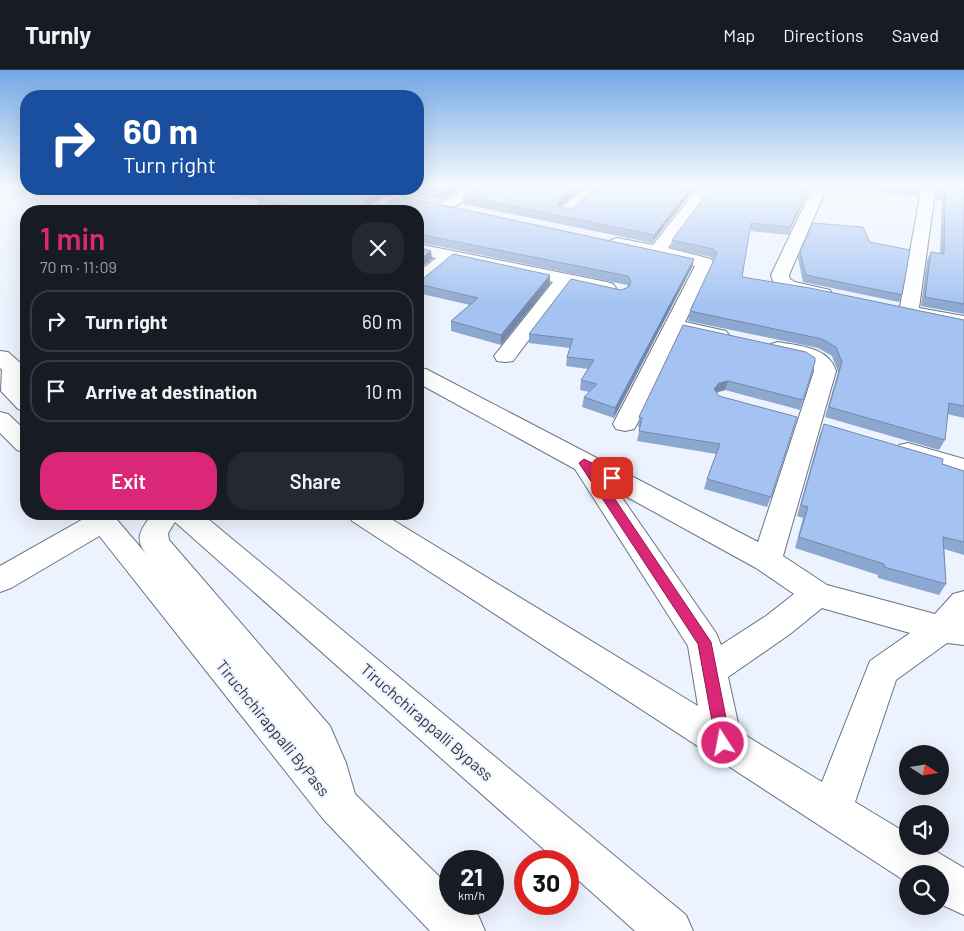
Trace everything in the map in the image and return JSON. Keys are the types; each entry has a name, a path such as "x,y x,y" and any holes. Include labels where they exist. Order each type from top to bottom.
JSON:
{"main road":[{"path":"656,251 676,225"},
{"path":"803,225 780,276 781,281 789,286 843,298"},
{"path":"910,312 923,225"},
{"path":"599,239 705,263 626,424"},
{"path":"424,250 565,278 619,291"},
{"path":"424,275 449,256"},
{"path":"505,356 565,278"},
{"path":"890,308 964,322"},
{"path":"673,326 810,355 823,363 825,371 811,422 768,560"},
{"path":"13,368 12,391 20,398"},
{"path":"424,377 768,560 817,594 957,621"},
{"path":"0,419 20,439"},
{"path":"887,445 964,468"},
{"path":"584,463 704,642 723,743"},
{"path":"0,580 96,520"},
{"name":"Tiruchchirappalli ByPass","path":"105,520 338,806 462,931"},
{"path":"162,520 154,534 154,543 316,738 327,763 338,806"},
{"name":"Tiruchchirappalli Bypass","path":"191,520 670,931"},
{"path":"371,520 918,865"},
{"path":"710,670 778,625 817,594"},
{"path":"832,811 882,671 957,621"},
{"path":"949,884 964,893"}],"building":[{"path":"424,225 537,225 694,259 615,408 584,397 597,384 581,380 594,360 567,357 573,339 529,334 571,279 621,290 629,287 631,281 628,276 424,235"},
{"path":"606,225 662,225 654,235"},
{"path":"683,225 751,225 742,277 810,288 964,320 964,406 949,403 945,440 829,407 842,362 836,347 822,339 690,311 717,253 713,249 672,240"},
{"path":"772,225 791,225 790,227"},
{"path":"812,225 863,227 870,242 910,250 902,295 806,275 800,252"},
{"path":"944,225 964,225 964,304 925,297 931,252 944,254"},
{"path":"424,249 431,251 424,256"},
{"path":"453,254 550,275 501,335 451,321 478,298 424,285 424,278"},
{"path":"683,325 806,352 815,358 803,400 728,381 719,383 714,389 719,396 797,417 771,497 707,479 720,444 639,431 642,418 639,417"},
{"path":"824,424 943,459 942,464 964,471 964,542 943,537 946,584 884,567 884,564 799,537 808,507 801,505"}],"route":[{"path":"612,478 584,463 704,642 723,743"}]}
